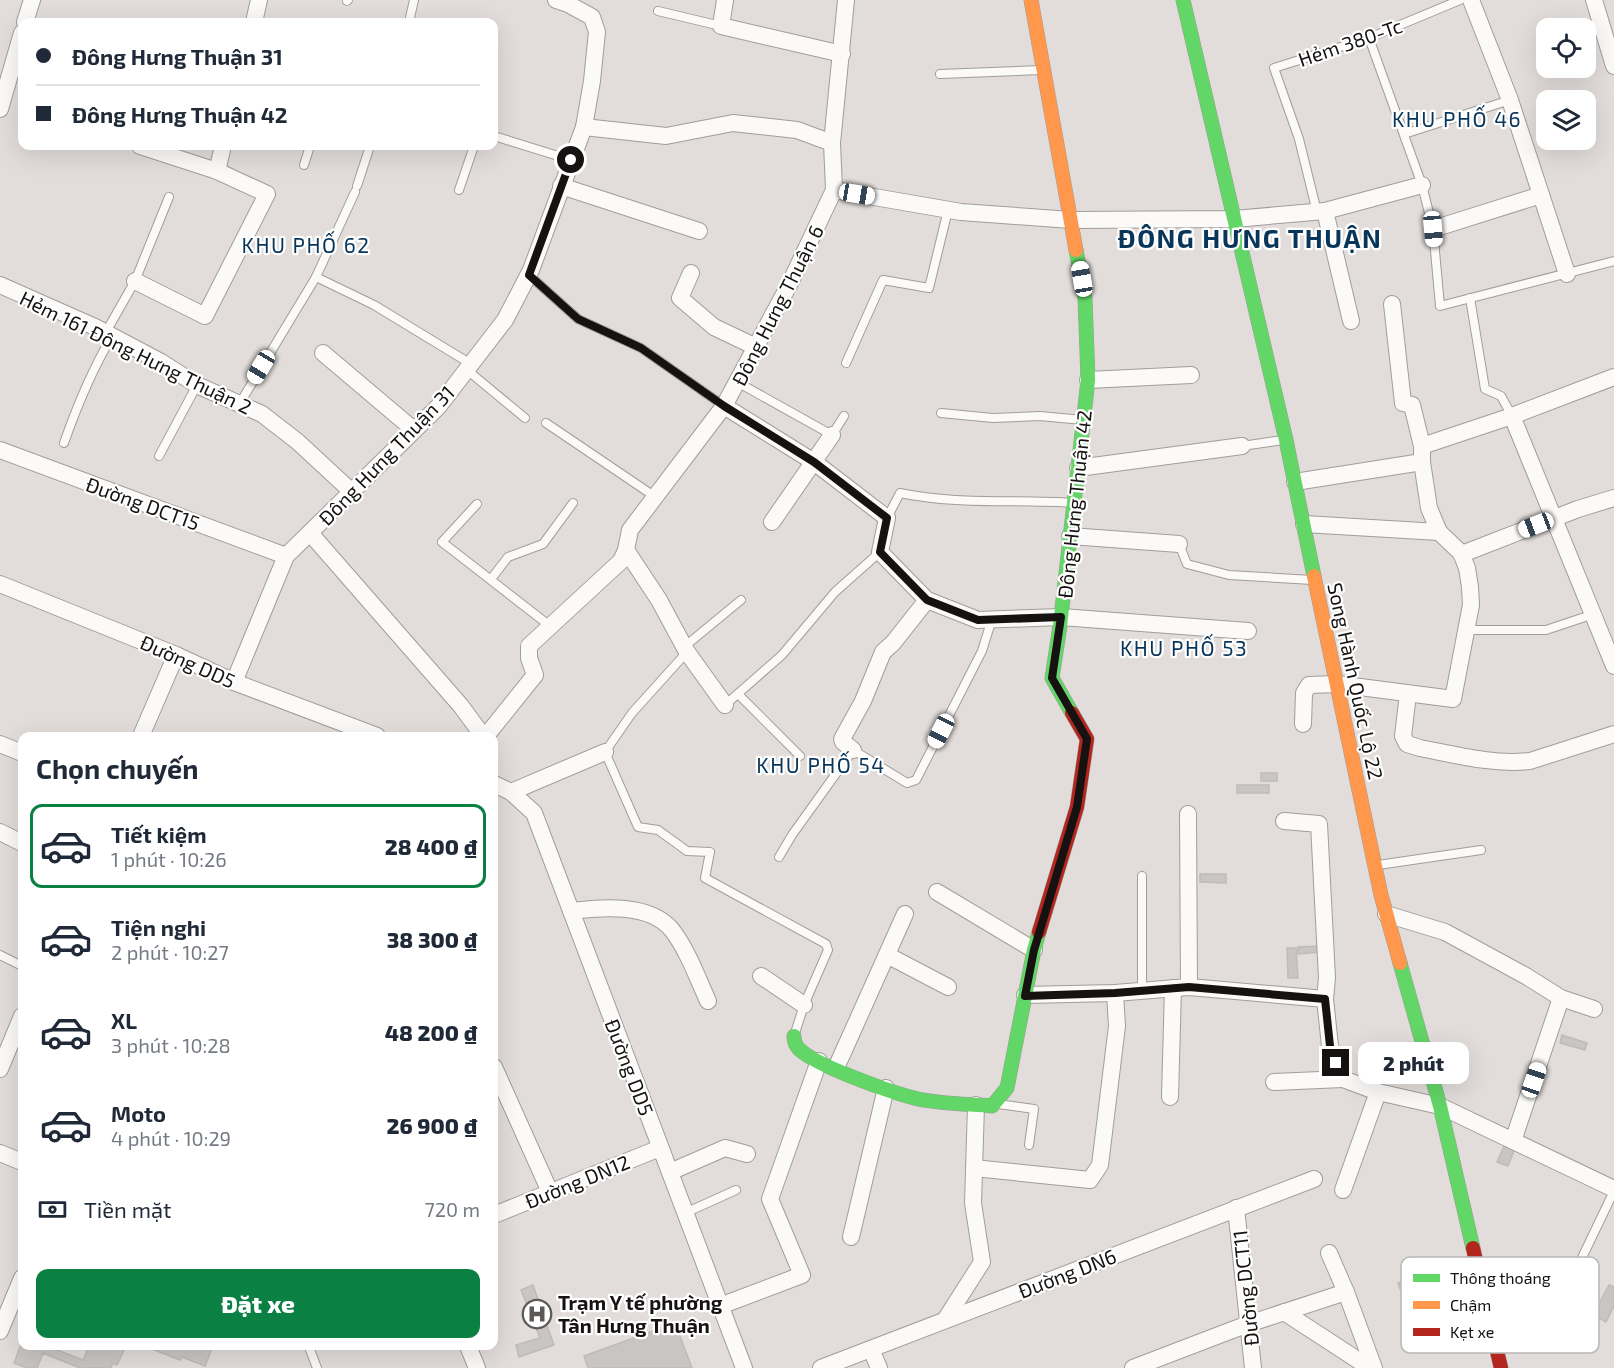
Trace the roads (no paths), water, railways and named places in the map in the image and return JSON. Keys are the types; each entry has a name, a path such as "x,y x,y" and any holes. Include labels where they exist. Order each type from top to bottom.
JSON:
{"street":[{"path":"27,18 32,0"},
{"path":"255,18 259,0"},
{"path":"556,0 584,9"},
{"path":"725,0 721,26 842,54"},
{"name":"Đông Hưng Thuận 6","path":"487,732 535,675 529,658 529,646 618,564 626,550 630,530 724,406 789,285 834,190 832,143 846,0"},
{"name":"Đông Hưng Thuận 42","path":"994,1104 1007,1088 1034,950 1077,807 1087,739 1052,678 1088,380 1085,298 1031,0"},
{"name":"Song Hành Quốc Lộ 22","path":"1183,0 1286,440 1374,866 1440,1106 1475,1257"},
{"path":"1471,0 1510,100 1567,274"},
{"path":"1594,0 1614,66"},
{"name":"Đông Hưng Thuận 31","path":"286,556 438,407 505,320 529,275 584,127 597,32 584,9"},
{"path":"0,109 3,86 18,48"},
{"path":"584,127 666,136 734,123 797,130 832,143"},
{"path":"135,280 205,316 267,194 217,171 152,150"},
{"path":"217,171 222,150"},
{"path":"834,190 948,210 1071,220 1234,219 1321,212 1422,184"},
{"path":"561,186 699,231"},
{"path":"1433,229 1541,195"},
{"path":"1321,212 1351,321"},
{"path":"691,273 680,298 714,327 756,347"},
{"name":"Hẻm 161 Đông Hưng Thuận 2","path":"0,285 109,334 161,362 197,385 262,414 298,442 352,492"},
{"path":"1303,724 1304,693 1309,685 1337,684 1453,699 1471,605 1470,587 1462,554 1439,532 1429,508 1422,454 1412,405 1403,403 1392,304"},
{"path":"322,353 414,430"},
{"path":"1088,380 1191,375"},
{"path":"1295,482 1422,454 1512,416 1614,378"},
{"path":"724,406 814,462 887,518 880,552 927,600 978,620 1061,617 1248,631"},
{"path":"1512,416 1594,615 1605,633 1614,666"},
{"path":"772,522 832,435"},
{"path":"1078,468 1242,446"},
{"name":"Đường DCT15","path":"0,450 286,556"},
{"path":"1462,554 1614,498"},
{"path":"1304,524 1439,532"},
{"path":"310,533 481,732"},
{"path":"1070,536 1179,544"},
{"path":"626,550 659,600 685,650 731,700"},
{"path":"234,682 286,556"},
{"name":"Đường DD5","path":"0,584 176,654 234,682 366,732"},
{"path":"853,750 842,739 864,701 881,655 927,600"},
{"path":"143,732 176,654"},
{"path":"1407,694 1403,736 1407,744 1420,748 1503,763 1517,763 1530,761 1614,734"},
{"path":"0,744 18,751"},
{"path":"511,792 605,752"},
{"name":"Đường DD5","path":"498,786 511,792 534,813 744,1368"},
{"path":"1170,1097 1181,988 1188,813"},
{"path":"1284,821 1319,824 1327,978 1325,999 1330,1046 1343,1079"},
{"path":"0,832 18,841"},
{"path":"937,892 1034,950"},
{"path":"571,911 604,907 645,913 659,919 671,929 686,952 708,1001"},
{"path":"836,1068 905,914"},
{"path":"1386,914 1445,932 1527,976 1561,998 1594,1009"},
{"path":"887,955 948,987"},
{"path":"761,976 804,1005"},
{"path":"1025,996 1181,988 1325,999"},
{"path":"974,1168 1090,1179 1100,1165 1117,1026 1115,993"},
{"path":"1513,1141 1561,998"},
{"path":"794,1036 799,1049 819,1061 886,1088 918,1098 976,1105 992,1106 994,1104"},
{"path":"0,1069 15,1055 18,1038"},
{"path":"720,1306 802,1275 770,1199 819,1061"},
{"path":"498,1076 550,1192"},
{"path":"1275,1082 1343,1079 1378,1092 1440,1106 1614,1190"},
{"path":"851,1237 886,1088"},
{"path":"1343,1190 1378,1092"},
{"path":"945,1320 981,1262 973,1203 976,1105"},
{"name":"Đường DN12","path":"498,1213 660,1148"},
{"path":"670,1172 725,1148 747,1154"},
{"path":"0,1153 18,1160"},
{"name":"Đường DN6","path":"821,1368 1314,1179"},
{"name":"Đường DCT11","path":"1236,1209 1253,1368"},
{"path":"1329,1253 1346,1292 1372,1368"},
{"path":"0,1331 18,1288"},
{"path":"1133,1368 1248,1324 1346,1292"},
{"path":"1284,1312 1372,1368"},
{"path":"871,1348 879,1368"},
{"path":"470,1350 477,1368"},
{"name":"Song Hành Quốc Lộ 22","path":"1498,1353 1501,1368"}],"lane":[{"path":"410,18 414,0"},
{"name":"Hẻm 380-Tc","path":"1321,212 1274,68 1370,38 1460,0"},
{"path":"658,11 721,26"},
{"path":"1370,38 1422,184 1433,229 1440,306 1614,261"},
{"path":"940,74 1044,70"},
{"path":"1404,134 1510,100"},
{"path":"498,137 571,160"},
{"path":"304,165 309,150"},
{"path":"240,404 315,277 356,189 369,150"},
{"path":"459,190 473,150"},
{"path":"64,443 85,387 135,280 169,196"},
{"path":"846,363 883,280 928,288 948,210"},
{"path":"529,275 578,319 641,348 724,406"},
{"path":"315,277 374,305 469,367 525,418"},
{"path":"1470,298 1485,389 1501,396 1512,416"},
{"path":"737,382 832,435 844,416"},
{"path":"159,456 197,385"},
{"path":"941,413 993,418 1040,416 1083,420"},
{"path":"546,423 654,496"},
{"path":"1242,446 1286,440"},
{"path":"887,518 900,493 971,502 1001,500 1074,503"},
{"path":"491,579 508,557 543,544 573,503"},
{"path":"477,504 442,542 550,626"},
{"path":"1179,544 1187,564 1229,575 1316,581"},
{"path":"800,756 731,700 782,656 835,592 880,552"},
{"path":"741,600 685,650 632,713 605,752 638,827 658,830 687,851 710,852 705,878 826,944 828,950 804,1005 794,1036"},
{"path":"1467,630 1546,630 1594,615"},
{"path":"779,857 792,835 853,750 908,783 916,780 982,651 993,619"},
{"path":"1374,866 1481,850"},
{"path":"1142,876 1142,991"},
{"path":"0,955 18,964"},
{"path":"994,1104 1034,1109 1029,1145"},
{"path":"685,1213 736,1190"},
{"path":"1582,1257 1614,1190"},
{"path":"310,1350 317,1368"}],"place":[{"name":"Trạm Y tế phường Tân Hưng Thuận","path":"537,1314"}],"district":[{"name":"KHU PHỐ 46","path":"1457,118"},
{"name":"ĐÔNG HƯNG THUẬN","path":"1250,237"},
{"name":"KHU PHỐ 62","path":"306,244"},
{"name":"KHU PHỐ 53","path":"1184,647"},
{"name":"KHU PHỐ 54","path":"821,764"}]}
